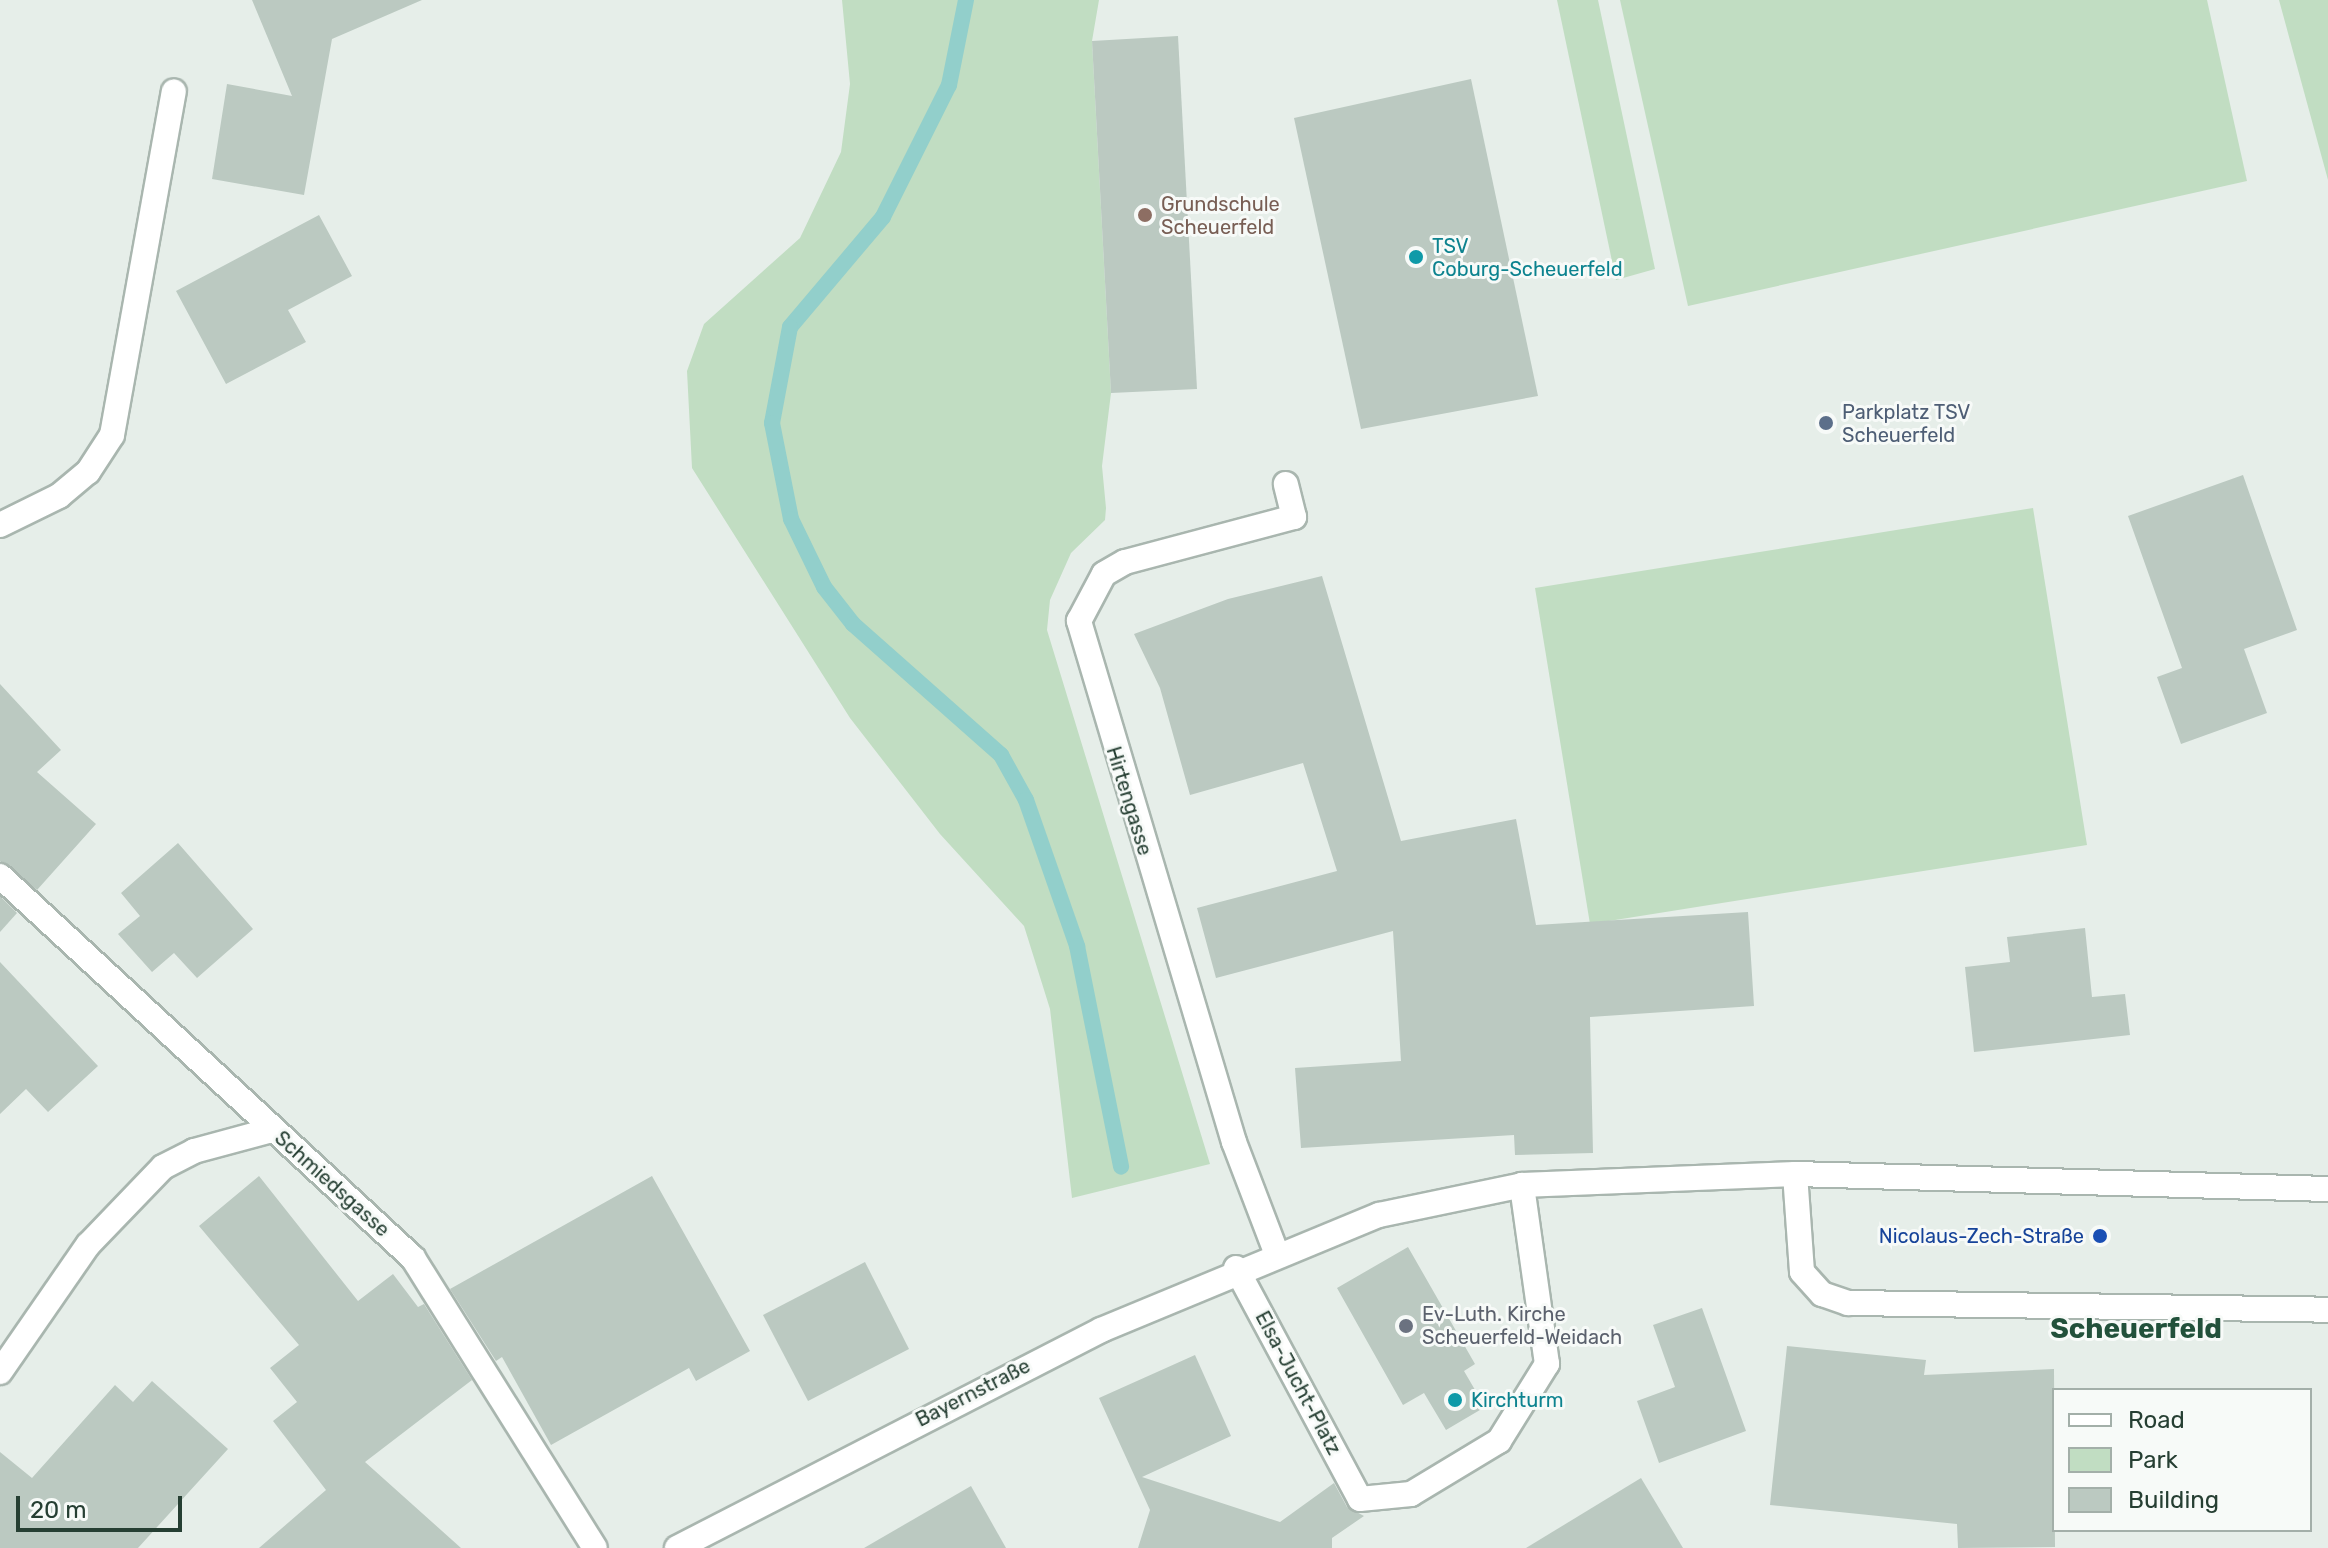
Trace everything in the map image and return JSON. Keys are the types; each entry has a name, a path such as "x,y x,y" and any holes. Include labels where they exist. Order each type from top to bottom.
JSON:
{"street":[{"path":"0,525 59,496 88,472 112,435 174,92"},
{"name":"Hirtengasse","path":"1276,1252 1229,1127 1079,621 1104,574 1125,562 1294,517 1286,484"},
{"name":"Schmiedsgasse","path":"0,876 413,1258 595,1548"},
{"path":"0,1372 88,1245 163,1167 194,1151 272,1130"},
{"path":"1276,1252 1379,1215 1522,1185 1795,1174 2328,1189"},
{"path":"1795,1174 1802,1272 1822,1294 1848,1303 2328,1310"},
{"name":"Elsa-Jucht-Platz","path":"1236,1268 1360,1499 1411,1494 1464,1468 1520,1418 1547,1364 1522,1185"},
{"name":"Bayernstraße","path":"677,1548 949,1404 1276,1252"}],"green space":[{"path":"842,0 1099,0 1092,41 1111,393 1102,466 1106,508 1105,520 1071,553 1050,600 1047,630 1210,1164 1072,1198 1050,1009 1024,926 940,834 850,718 692,468 687,371 704,324 800,238 841,152 850,84"},
{"path":"1557,0 1598,0 1655,269 1616,280"},
{"path":"1620,0 2207,0 2247,181 1688,306"},
{"path":"2279,0 2328,0 2328,180"},
{"path":"2033,508 2087,845 1590,924 1535,588"}],"building":[{"path":"252,0 422,0 332,39 304,195 212,179 227,84 292,96"},
{"name":"Grundschule Scheuerfeld","path":"1178,36 1197,389 1111,393 1092,41"},
{"name":"TSV Coburg-Scheuerfeld","path":"1471,79 1538,396 1361,429 1294,118"},
{"path":"319,215 352,276 288,310 306,342 226,384 176,291"},
{"path":"2243,475 2297,630 2244,649 2267,713 2181,744 2157,677 2182,668 2128,516"},
{"path":"1322,576 1401,841 1516,819 1536,925 1748,912 1754,1006 1590,1017 1593,1153 1515,1155 1514,1135 1301,1148 1295,1068 1401,1061 1393,931 1216,978 1197,908 1337,871 1303,763 1190,795 1160,688 1134,634 1228,599"},
{"path":"0,684 61,750 37,772 96,824 37,890 0,861"},
{"path":"178,843 253,929 197,978 174,953 152,972 118,934 140,916 121,893"},
{"path":"0,896 17,913 0,932"},
{"path":"2085,928 2092,997 2125,994 2130,1035 1974,1052 1965,967 2010,962 2007,937"},
{"path":"0,962 98,1066 48,1112 26,1089 0,1114"},
{"path":"259,1176 358,1301 393,1274 418,1307 424,1304 472,1380 365,1462 461,1548 259,1548 326,1490 273,1421 297,1402 270,1368 299,1345 199,1226"},
{"path":"652,1176 750,1351 696,1381 689,1368 551,1445 502,1357 496,1361 450,1289"},
{"name":"Ev-Luth. Kirche Scheuerfeld-Weidach","path":"1408,1247 1475,1364 1464,1371 1485,1407 1446,1430 1424,1393 1403,1405 1337,1288"},
{"path":"865,1262 909,1349 808,1401 763,1315"},
{"path":"1702,1308 1746,1431 1659,1463 1637,1401 1675,1387 1653,1325"},
{"path":"1787,1346 1926,1360 1924,1375 2054,1369 2052,1532 2055,1532 2055,1547 1958,1548 1957,1524 1770,1505"},
{"path":"1195,1355 1231,1436 1142,1477 1280,1522 1334,1483 1347,1507 1364,1516 1332,1538 1332,1548 1138,1548 1150,1510 1099,1398"},
{"path":"152,1381 228,1449 138,1548 0,1548 0,1452 32,1478 115,1385 133,1402"},
{"path":"1641,1478 1683,1548 1526,1548"},
{"path":"971,1486 1006,1548 864,1548"}],"waterway":[{"path":"966,0 949,85 883,217 790,327 772,423 791,519 824,587 853,624 1001,755 1026,800 1077,946 1121,1167"}],"place":[{"name":"Grundschule Scheuerfeld","path":"1145,215"},
{"name":"TSV Coburg-Scheuerfeld","path":"1416,257"},
{"name":"Parkplatz TSV Scheuerfeld","path":"1826,423"},
{"name":"Nicolaus-Zech-Straße","path":"2100,1236"},
{"name":"Ev-Luth. Kirche Scheuerfeld-Weidach","path":"1406,1326"},
{"name":"Kirchturm","path":"1455,1400"}],"district":[{"name":"Scheuerfeld","path":"2136,1329"}]}
